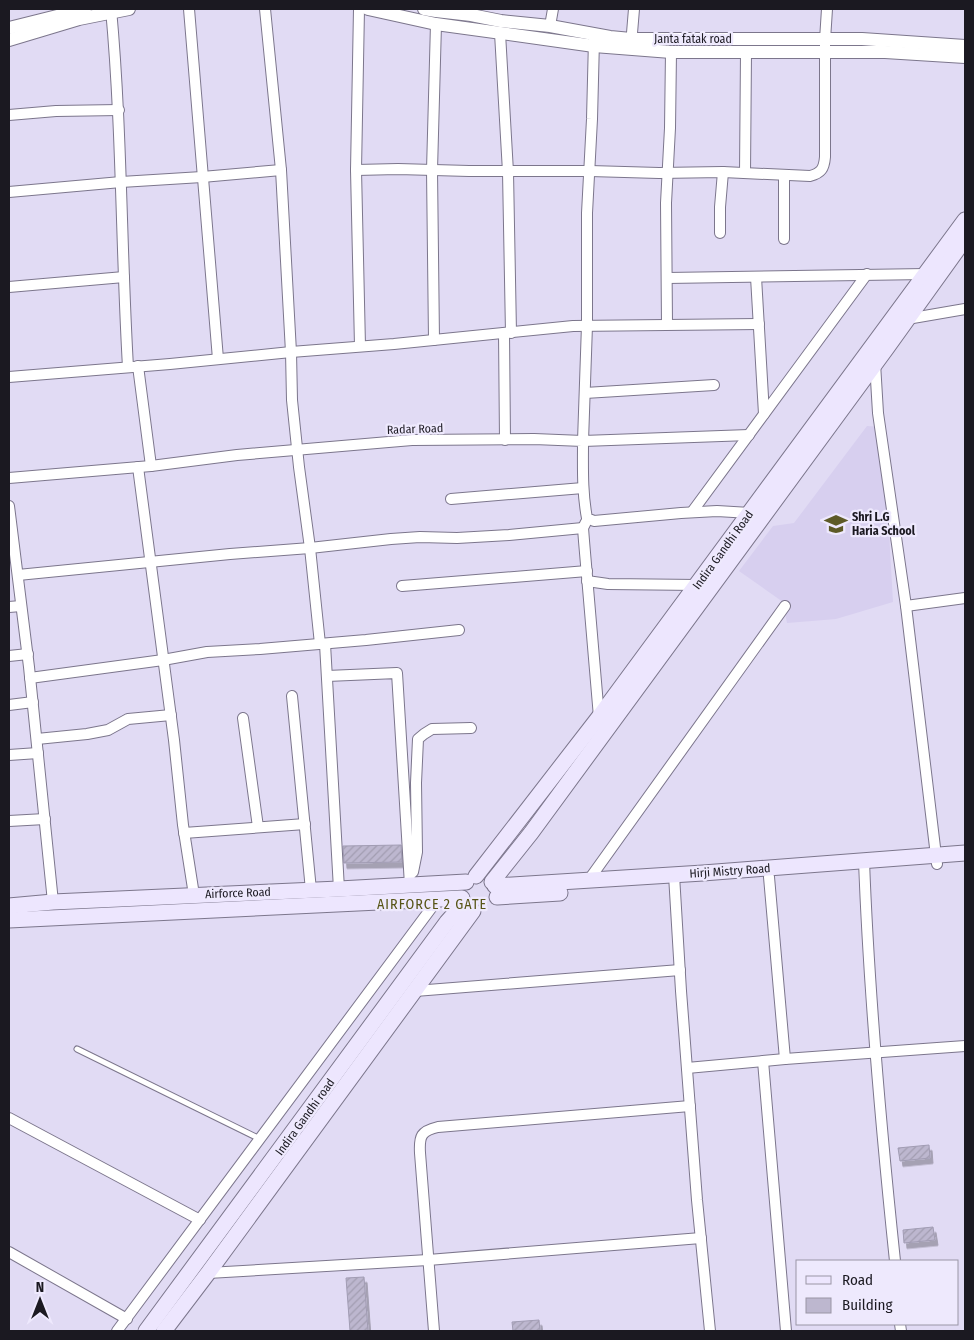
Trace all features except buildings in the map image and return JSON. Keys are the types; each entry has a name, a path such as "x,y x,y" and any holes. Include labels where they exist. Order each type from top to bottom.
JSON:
{"main road":[{"name":"Indira Gandhi Road","path":"471,879 600,717 750,513 870,360 907,319 960,242 965,220"},
{"name":"Indira Gandhi Road","path":"482,900 870,360 891,321 926,274 960,242"},
{"path":"891,321 907,319"},
{"name":"Hirji Mistry Road","path":"482,900 674,880 937,860 965,853"},
{"name":"Hirji Mistry Road","path":"937,860 965,863"},
{"name":"Hirji Mistry Road","path":"482,900 588,881 769,877 864,866"},
{"path":"482,876 482,900 463,886 471,879 482,876"},
{"name":"Airforce Road","path":"9,906 53,902 410,885 471,879"},
{"name":"Airforce Road","path":"9,920 438,899 482,900"},
{"name":"Indira Gandhi road","path":"164,1331 482,900"},
{"name":"Indira Gandhi road","path":"146,1331 447,922 482,900"}],"street":[{"path":"9,28 85,9"},
{"path":"9,40 111,10 129,9"},
{"path":"189,9 218,359"},
{"path":"265,9 280,170 292,392 297,449 327,676 339,889"},
{"path":"359,9 356,170 360,346"},
{"path":"368,9 396,12 436,24 500,33 594,41 587,213 587,325 583,441 583,488 587,518 583,528 600,717"},
{"name":"Janta fatak road","path":"424,9 436,12 472,12 501,21 550,26 594,41 610,38 631,44 825,46 862,39 965,46"},
{"path":"550,26 553,9"},
{"path":"634,9 631,44 671,52 746,52 825,46 965,57"},
{"path":"356,170 398,168 508,172 723,172 810,176 818,174 824,166 827,9"},
{"path":"111,10 119,110 124,278 133,367 151,466"},
{"path":"434,340 432,170 436,24"},
{"path":"500,33 508,172 508,333 505,440"},
{"path":"667,324 667,173 670,128 671,52"},
{"path":"745,173 746,52"},
{"path":"9,115 56,111 119,110"},
{"path":"9,192 280,170"},
{"path":"720,233 723,172"},
{"path":"784,175 784,238"},
{"path":"692,512 867,274"},
{"path":"667,278 926,274"},
{"path":"756,276 764,414"},
{"path":"9,287 124,278"},
{"path":"907,319 965,310"},
{"path":"9,377 587,325 759,324"},
{"path":"870,360 906,606 937,860"},
{"path":"585,393 714,385"},
{"name":"Radar Road","path":"9,478 151,466 237,454 412,440 583,441 749,435"},
{"path":"138,467 171,715 184,833 194,895"},
{"path":"451,500 583,488"},
{"path":"9,506 12,560 18,575 28,654 53,902"},
{"path":"587,518 594,521 603,521 692,512 750,513"},
{"path":"18,575 391,539 420,537 457,538 583,528"},
{"path":"402,586 587,576 608,584 697,585"},
{"path":"906,606 965,598"},
{"path":"9,607 22,606"},
{"path":"588,881 785,606"},
{"path":"30,678 163,660 207,652 322,644 458,630"},
{"path":"9,656 28,654"},
{"path":"327,676 398,673 410,885"},
{"path":"292,696 311,890"},
{"path":"9,705 33,702"},
{"path":"37,739 87,734 108,730 128,719 171,715"},
{"path":"243,718 258,827"},
{"path":"410,885 417,852 416,783 418,739 432,729 471,728"},
{"path":"9,755 38,753"},
{"path":"9,821 45,819"},
{"path":"184,833 305,824"},
{"path":"864,866 866,923 876,1053 895,1260"},
{"path":"769,877 785,1059"},
{"path":"674,880 690,1106 710,1331"},
{"path":"118,1331 438,899"},
{"path":"415,991 680,970"},
{"path":"687,1068 965,1046"},
{"path":"763,1061 786,1331"},
{"path":"434,1331 420,1144 422,1134 427,1130 438,1127 690,1106"},
{"path":"9,1118 200,1220"},
{"path":"208,1273 428,1260 701,1238"},
{"path":"9,1252 127,1319"}],"lane":[{"path":"78,1049 260,1139"}],"shaded area":[{"name":"Shri L.G Haria School","path":"867,426 883,427 893,602 836,619 787,623 783,602 739,571 773,526 794,523"}],"place":[{"name":"Shri L.G Haria School","path":"836,524"}],"district":[{"name":"AIRFORCE 2 GATE","path":"432,904"}]}
